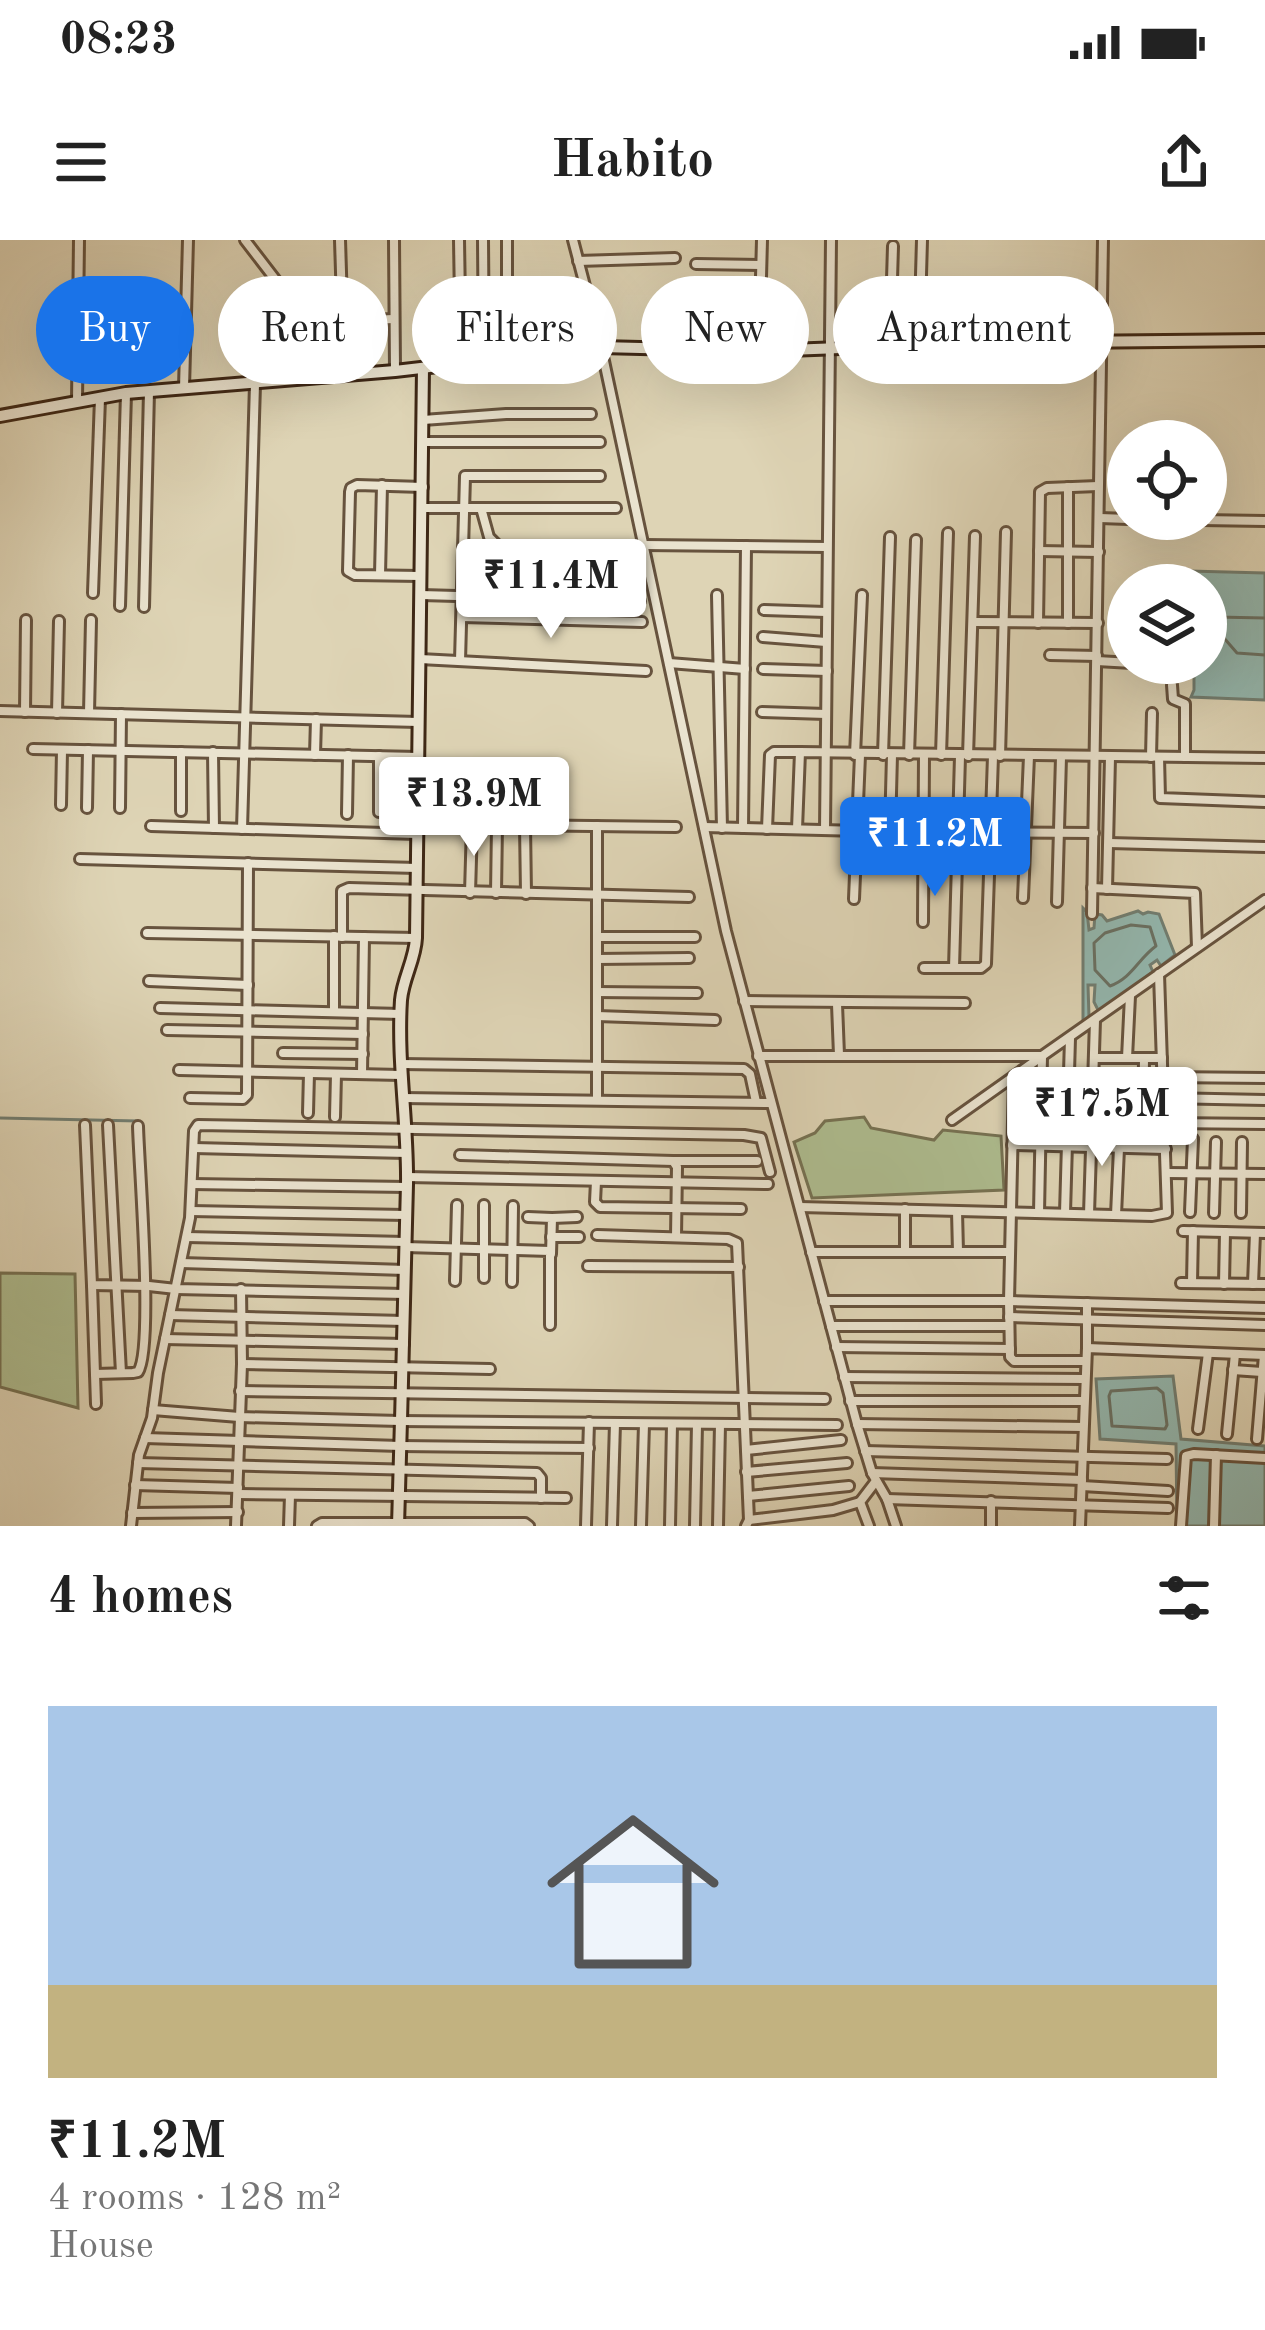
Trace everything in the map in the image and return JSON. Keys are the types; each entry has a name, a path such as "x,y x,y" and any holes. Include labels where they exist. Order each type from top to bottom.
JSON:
{"main road":[{"path":"1114,340 1265,340"},
{"path":"809,350 833,349"},
{"path":"388,371 412,369"},
{"path":"0,416 126,393 255,384"},
{"path":"398,1524 407,1182 401,1014 402,991 415,956 418,892 423,384"}],"street":[{"path":"77,401 79,240"},
{"path":"184,389 188,240"},
{"path":"244,240 271,276"},
{"path":"340,240 341,276"},
{"path":"394,240 394,371"},
{"path":"459,240 460,276"},
{"path":"483,240 483,276"},
{"path":"507,240 507,276"},
{"path":"573,240 581,276"},
{"path":"761,276 762,240"},
{"path":"825,830 831,240"},
{"path":"921,276 922,240"},
{"path":"1102,276 1103,240"},
{"path":"892,276 893,246"},
{"path":"578,261 674,258"},
{"path":"696,264 761,265"},
{"path":"388,319 394,319"},
{"path":"242,829 255,384"},
{"path":"604,384 758,1057 763,1102"},
{"path":"1092,914 1100,384"},
{"path":"144,607 149,391"},
{"path":"120,605 126,393"},
{"path":"93,593 100,397"},
{"path":"423,420 591,414"},
{"path":"423,442 600,442"},
{"path":"460,661 464,478 600,476"},
{"path":"380,575 382,485"},
{"path":"1038,623 1040,492 1099,485"},
{"path":"422,576 351,574 348,548 351,488 423,487"},
{"path":"1068,487 1068,623"},
{"path":"423,508 616,508"},
{"path":"481,508 489,537 502,550 621,556"},
{"path":"1099,518 1107,518"},
{"path":"1227,520 1265,521"},
{"path":"924,968 981,968 986,964 1006,532"},
{"path":"941,755 948,533"},
{"path":"953,968 975,536"},
{"path":"890,537 890,832"},
{"path":"909,755 916,540"},
{"path":"643,545 827,548"},
{"path":"743,828 746,546"},
{"path":"1040,551 1099,552"},
{"path":"717,595 722,828"},
{"path":"854,899 862,595"},
{"path":"421,596 640,601"},
{"path":"764,610 826,612"},
{"path":"462,617 642,622"},
{"path":"25,712 26,620"},
{"path":"89,713 91,620"},
{"path":"57,712 59,621"},
{"path":"974,622 1098,623"},
{"path":"763,637 826,642"},
{"path":"1050,656 1107,660"},
{"path":"420,658 646,671"},
{"path":"669,663 745,669"},
{"path":"763,669 827,671"},
{"path":"1172,685 1173,699 1185,704 1185,758"},
{"path":"0,711 420,722"},
{"path":"762,712 826,714"},
{"path":"1152,712 1160,798 1265,802"},
{"path":"120,808 121,714"},
{"path":"315,754 316,719"},
{"path":"33,749 419,757"},
{"path":"61,806 62,750"},
{"path":"87,808 88,750"},
{"path":"181,811 182,752"},
{"path":"214,752 214,828"},
{"path":"767,829 770,755 774,752 1265,758"},
{"path":"796,829 800,752"},
{"path":"347,814 348,755"},
{"path":"923,922 924,755"},
{"path":"379,812 380,756"},
{"path":"1022,898 1029,756"},
{"path":"1058,902 1060,757"},
{"path":"1107,889 1110,757"},
{"path":"470,893 472,824"},
{"path":"496,824 496,893"},
{"path":"525,825 526,894"},
{"path":"151,826 676,827"},
{"path":"597,826 597,1100"},
{"path":"704,827 1094,833"},
{"path":"1108,843 1265,847"},
{"path":"80,859 418,868"},
{"path":"190,1098 246,1098 248,863"},
{"path":"334,1012 342,891 350,888 689,897"},
{"path":"1092,888 1195,893 1197,947"},
{"path":"952,1120 1265,900"},
{"path":"148,933 416,938"},
{"path":"362,1074 364,937"},
{"path":"597,937 695,938"},
{"path":"598,958 689,958"},
{"path":"800,1207 1167,1213 1159,974"},
{"path":"148,981 248,985"},
{"path":"598,992 697,993"},
{"path":"1126,1058 1130,994"},
{"path":"744,1001 965,1004"},
{"path":"837,1004 839,1055"},
{"path":"160,1008 401,1014"},
{"path":"598,1016 715,1020"},
{"path":"1089,1214 1095,1019"},
{"path":"167,1030 363,1034"},
{"path":"1065,1213 1070,1037"},
{"path":"283,1052 362,1054"},
{"path":"758,1057 1042,1056"},
{"path":"1039,1213 1042,1056"},
{"path":"1094,1058 1162,1058"},
{"path":"1143,1148 1144,1058"},
{"path":"179,1070 362,1074 598,1066 744,1069 763,1102 800,1207 856,1424 896,1526"},
{"path":"308,1073 308,1114"},
{"path":"335,1117 336,1074"},
{"path":"1014,1076 1011,1360 1085,1361"},
{"path":"1163,1077 1265,1078"},
{"path":"403,1098 763,1102"},
{"path":"1164,1098 1265,1100"},
{"path":"131,1526 138,1463 187,1237 196,1127 206,1123 407,1126 754,1136 763,1142 770,1172"},
{"path":"1165,1123 1265,1124"},
{"path":"85,1125 96,1404"},
{"path":"109,1126 121,1373"},
{"path":"95,1374 138,1372 143,1366 146,1336 137,1126"},
{"path":"1190,1212 1193,1139"},
{"path":"1214,1214 1216,1142"},
{"path":"1240,1213 1242,1142"},
{"path":"1012,1145 1166,1149"},
{"path":"194,1148 406,1153"},
{"path":"1116,1215 1119,1148"},
{"path":"460,1155 757,1161"},
{"path":"673,1161 676,1238"},
{"path":"1167,1173 1265,1174"},
{"path":"192,1184 596,1180 768,1184"},
{"path":"596,1180 600,1207 741,1209"},
{"path":"455,1281 457,1205"},
{"path":"484,1205 484,1278"},
{"path":"512,1282 513,1206"},
{"path":"904,1209 904,1252"},
{"path":"957,1210 958,1252"},
{"path":"190,1211 406,1215"},
{"path":"528,1217 577,1217"},
{"path":"550,1325 552,1218"},
{"path":"1253,1284 1260,1233 1188,1231 1186,1283 1224,1284 1253,1284 1265,1284"},
{"path":"1224,1284 1225,1232"},
{"path":"598,1235 734,1240 739,1249 747,1523 860,1502 874,1477"},
{"path":"187,1237 545,1248 551,1255"},
{"path":"551,1237 580,1237"},
{"path":"811,1252 1010,1252"},
{"path":"181,1263 405,1270"},
{"path":"588,1266 739,1267"},
{"path":"92,1285 405,1294"},
{"path":"236,1526 241,1289"},
{"path":"824,1301 1265,1308"},
{"path":"1080,1526 1087,1304"},
{"path":"170,1315 404,1321"},
{"path":"831,1326 1087,1319 1265,1325"},
{"path":"165,1339 404,1344"},
{"path":"836,1347 1010,1349"},
{"path":"1087,1348 1264,1355 1257,1439"},
{"path":"1198,1430 1208,1353"},
{"path":"1227,1434 1235,1354"},
{"path":"242,1364 490,1369"},
{"path":"1233,1370 1264,1372"},
{"path":"844,1377 1084,1379"},
{"path":"240,1391 825,1399"},
{"path":"850,1401 1084,1401"},
{"path":"153,1410 239,1417 837,1425"},
{"path":"586,1526 589,1422"},
{"path":"612,1526 615,1423"},
{"path":"641,1526 644,1424"},
{"path":"670,1526 672,1424"},
{"path":"694,1526 697,1424"},
{"path":"718,1526 720,1424"},
{"path":"856,1424 1084,1426"},
{"path":"145,1438 589,1448"},
{"path":"746,1450 842,1439"},
{"path":"865,1451 1167,1459"},
{"path":"1214,1526 1216,1455"},
{"path":"1181,1526 1186,1456 1265,1458"},
{"path":"138,1463 537,1473 541,1498"},
{"path":"746,1472 847,1463"},
{"path":"874,1477 1082,1483 1168,1491"},
{"path":"135,1485 290,1495 566,1498"},
{"path":"748,1496 849,1486"},
{"path":"289,1526 290,1495"},
{"path":"887,1499 1168,1508"},
{"path":"860,1502 869,1526"},
{"path":"991,1526 992,1502"},
{"path":"132,1513 238,1512"},
{"path":"317,1526 322,1522 529,1526"}],"green space":[{"path":"864,1117 871,1128 934,1140 943,1130 1001,1136 1004,1190 812,1198 794,1142 815,1133 825,1121"},
{"path":"0,1273 75,1274 78,1408 0,1387"}],"water":[{"path":"1227,572 1265,573 1265,700 1191,697 1194,684 1227,684"},
{"path":"1083,908 1089,930 1094,928 1095,914 1107,921 1138,911 1159,914 1175,955 1161,966 1157,960 1150,965 1153,972 1099,1012 1095,985 1088,985 1089,1017 1083,1023"},
{"path":"1173,1376 1181,1439 1265,1446 1265,1526 1177,1526 1176,1444 1100,1439 1096,1379"}],"waterway":[{"path":"0,1118 138,1121"}]}
